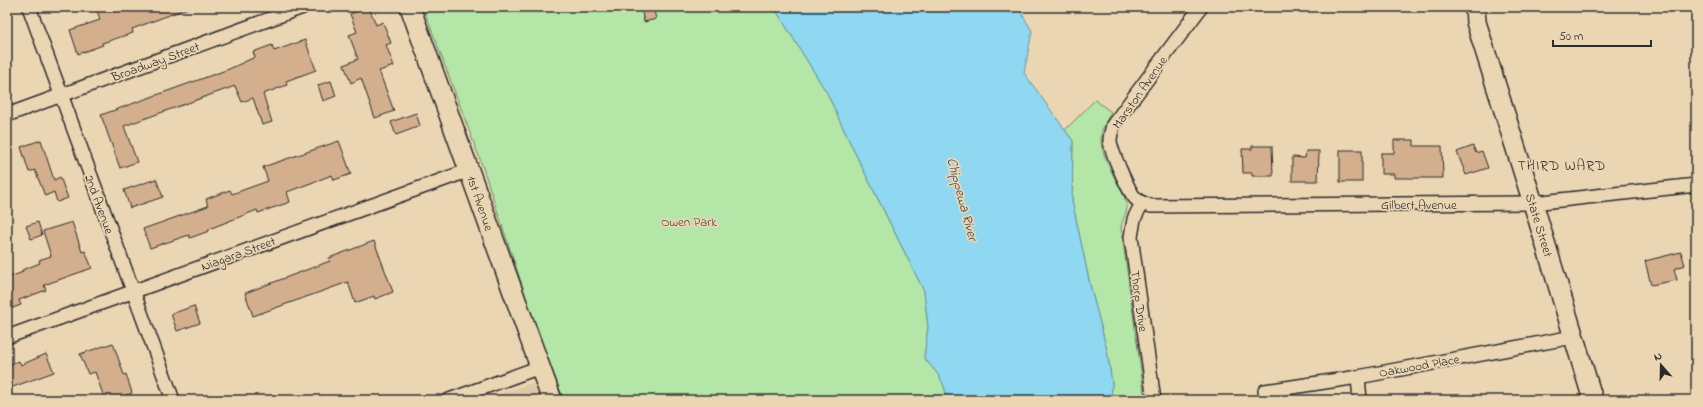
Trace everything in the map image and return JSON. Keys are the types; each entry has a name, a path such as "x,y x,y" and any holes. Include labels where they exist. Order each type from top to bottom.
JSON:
{"street":[{"name":"2nd Avenue","path":"29,7 172,400"},
{"name":"Broadway Street","path":"7,115 303,7"},
{"name":"1st Avenue","path":"410,7 552,400"},
{"name":"Marston Avenue","path":"1142,203 1134,197 1112,150 1110,140 1113,125 1201,7"},
{"name":"State Street","path":"1465,7 1475,15 1593,400"},
{"name":"Niagara Street","path":"7,337 470,170"},
{"name":"Gilbert Avenue","path":"1142,203 1151,206 1533,203 1696,185"},
{"name":"Thorp Drive","path":"1142,203 1131,228 1131,237 1154,400"},
{"name":"Oakwood Place","path":"1265,391 1358,377 1573,337"},
{"path":"449,400 540,367"},
{"path":"1358,377 1360,400"}],"shaded area":[{"path":"529,384 534,385 539,389 543,400 483,400"}],"green space":[{"name":"Owen Park","path":"423,7 774,7 827,93 852,147 924,291 928,327 924,358 940,377 945,388 946,400 564,400 540,339 481,162"},
{"path":"1095,100 1111,112 1102,131 1102,146 1107,163 1127,204 1127,210 1121,228 1145,400 1111,400 1112,384 1107,350 1090,285 1072,200 1073,141 1065,130"}],"water":[{"name":"Chippewa River","path":"774,7 1018,7 1032,31 1024,73 1073,141 1072,200 1090,285 1107,350 1112,384 1111,400 946,400 945,388 940,377 924,358 928,327 924,291 852,147 827,93"}],"building":[{"path":"96,7 188,8 132,29 133,33 102,43 103,45 78,54 70,30 100,20"},
{"path":"369,7 376,25 383,22 391,43 386,45 394,66 379,71 394,111 375,118 361,78 351,83 344,65 358,59 349,35 357,32 350,14"},
{"path":"641,7 653,7 656,19 644,22"},
{"path":"305,40 316,70 286,81 287,85 263,94 272,122 262,125 253,98 242,102 235,86 124,126 137,162 120,168 101,115 229,69 255,57 253,52 272,45 274,51"},
{"path":"331,81 336,96 323,101 318,85"},
{"path":"416,113 420,126 396,135 391,122"},
{"path":"41,140 54,180 60,177 68,198 57,202 54,192 45,196 35,170 29,172 21,147"},
{"path":"1394,140 1414,140 1414,146 1442,146 1443,178 1394,178 1394,174 1381,174 1381,153 1394,153"},
{"path":"339,141 351,174 334,180 332,175 287,192 290,202 258,213 257,210 190,238 189,235 150,248 143,229 208,206 206,199 230,190 232,194 268,181 263,167"},
{"path":"1252,146 1272,146 1273,176 1252,176 1252,173 1243,173 1242,149 1252,149"},
{"path":"1473,146 1476,153 1482,151 1488,168 1466,175 1457,152"},
{"path":"1340,150 1362,150 1362,182 1340,182"},
{"path":"1306,151 1319,151 1318,181 1292,181 1292,157 1305,158"},
{"path":"156,179 163,197 130,208 124,190"},
{"path":"38,222 42,235 31,239 26,226"},
{"path":"72,222 82,252 85,251 92,268 44,285 46,290 19,300 21,305 7,310 7,278 40,263 39,260 51,256 43,231"},
{"path":"374,241 393,292 375,299 374,296 355,303 348,282 253,316 245,293 330,261 329,258"},
{"path":"1681,252 1685,265 1674,269 1677,280 1651,285 1645,261"},
{"path":"194,306 200,323 177,331 171,314"},
{"path":"113,343 132,393 113,400 105,400 95,372 88,374 80,354"},
{"path":"46,354 54,372 7,389 7,365 19,361 21,365"}],"district":[{"name":"THIRD WARD","path":"1562,165"}]}
